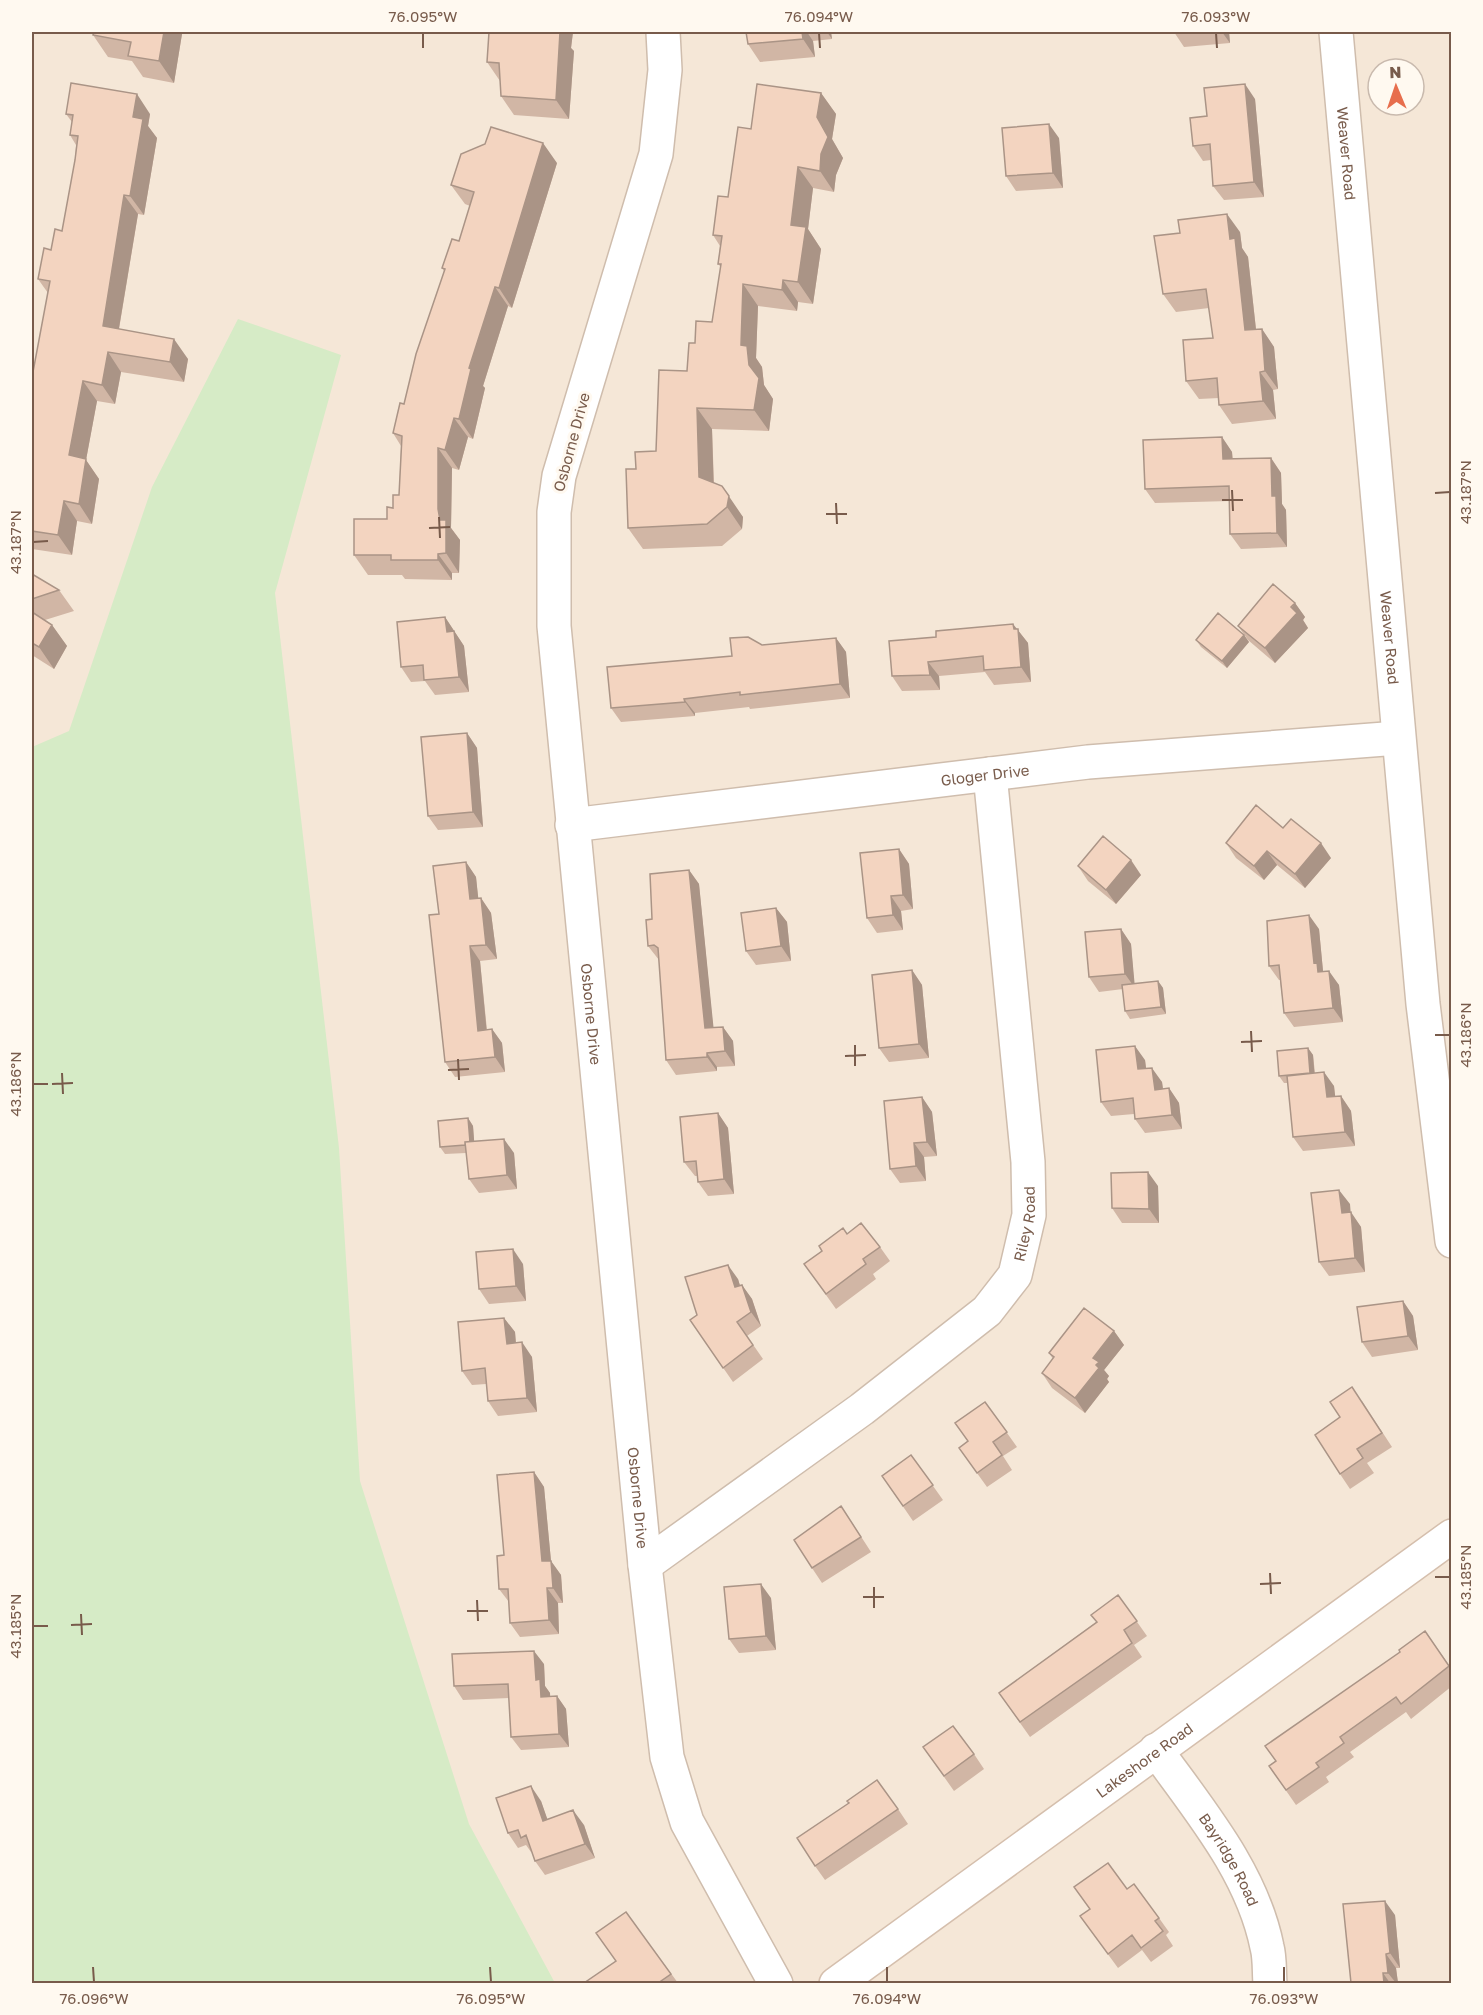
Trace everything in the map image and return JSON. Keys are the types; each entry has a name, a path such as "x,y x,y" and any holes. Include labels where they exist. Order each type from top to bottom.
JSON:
{"street":[{"name":"Osborne Drive","path":"663,32 665,70 656,154 560,476 554,512 554,626 645,1566 667,1757 687,1822 776,1983"},
{"name":"Weaver Road","path":"1336,32 1423,1004 1452,1241"},
{"name":"Gloger Drive","path":"572,825 1088,762 1398,738"},
{"name":"Riley Road","path":"645,1566 880,1395 987,1311 1015,1275 1029,1215 1028,1162 990,774"},
{"name":"Lakeshore Road","path":"836,1983 1452,1536"},
{"name":"Bayridge Road","path":"1156,1750 1217,1835 1245,1882 1267,1946 1270,1983"}],"shaded area":[{"path":"32,32 1451,32 1451,1983 32,1983"}],"green space":[{"path":"238,319 341,355 275,593 339,1148 360,1481 469,1824 555,1983 32,1983 32,747 69,731 152,487"}],"building":[{"path":"94,32 164,32 159,61 128,56 131,42 93,35"},
{"path":"489,32 560,32 556,100 501,96 499,63 487,62"},
{"path":"746,32 802,32 803,39 748,44"},
{"path":"71,83 137,94 133,117 143,119 130,196 124,195 103,326 174,339 170,362 108,352 102,385 83,381 69,455 86,459 79,504 64,501 58,535 32,531 32,372 50,281 38,279 44,248 51,250 55,229 62,231 75,160 78,136 70,135 73,115 66,114"},
{"path":"757,84 821,93 817,117 828,137 821,154 820,171 798,167 791,225 806,227 798,282 783,280 782,290 743,284 741,345 747,346 749,365 759,378 754,410 697,408 699,477 722,486 729,496 727,507 707,524 628,528 626,469 636,469 635,452 656,451 659,370 687,371 689,343 695,343 696,321 712,322 721,264 718,264 722,236 713,235 718,196 728,197 738,127 751,129"},
{"path":"1245,84 1254,182 1213,186 1210,144 1193,146 1190,118 1207,116 1204,88"},
{"path":"1049,124 1053,173 1006,176 1002,128"},
{"path":"491,127 543,143 499,288 495,287 469,368 471,369 459,419 454,418 445,450 438,448 438,509 440,520 446,520 446,553 438,554 438,560 391,560 391,555 354,555 354,519 387,519 387,507 393,508 393,495 399,495 402,436 393,433 400,403 404,404 416,354 445,269 442,268 452,239 459,241 474,192 451,185 461,154 485,144"},
{"path":"1227,214 1230,239 1235,238 1245,330 1262,329 1265,371 1260,372 1263,401 1219,405 1217,378 1186,381 1183,340 1213,338 1206,289 1163,294 1154,236 1180,233 1178,220"},
{"path":"1222,437 1223,459 1271,458 1272,496 1276,496 1277,533 1230,534 1229,486 1145,489 1143,440"},
{"path":"32,574 59,590 32,599"},
{"path":"1273,584 1295,603 1291,607 1297,613 1265,648 1238,626"},
{"path":"32,612 52,625 39,647 32,643"},
{"path":"1218,613 1244,635 1222,661 1196,640"},
{"path":"445,617 447,632 454,631 459,677 424,680 423,665 401,667 397,622"},
{"path":"1013,624 1014,629 1018,629 1021,667 984,670 983,656 928,662 930,675 892,676 889,641 936,637 936,631"},
{"path":"748,637 762,645 836,638 840,684 740,695 740,692 684,699 685,702 611,708 607,667 732,656 730,638"},
{"path":"467,733 473,812 428,816 421,737"},
{"path":"1256,805 1283,828 1291,819 1321,843 1295,874 1267,851 1254,866 1226,843"},
{"path":"1103,836 1131,860 1106,890 1078,866"},
{"path":"899,849 903,895 891,896 893,915 867,918 860,853"},
{"path":"466,862 470,899 481,898 486,945 470,946 478,1031 492,1029 495,1057 445,1062 429,915 439,914 433,866"},
{"path":"689,870 705,1028 723,1027 725,1051 707,1053 707,1057 666,1060 658,948 654,945 648,946 646,920 652,919 650,874"},
{"path":"776,908 781,946 746,951 741,913"},
{"path":"1309,915 1314,963 1317,962 1318,972 1329,971 1333,1008 1284,1013 1279,965 1269,966 1267,921"},
{"path":"1121,929 1125,974 1089,977 1085,932"},
{"path":"912,970 919,1044 879,1048 872,975"},
{"path":"1158,981 1161,1007 1125,1011 1122,985"},
{"path":"1135,1046 1138,1069 1152,1068 1155,1090 1169,1088 1172,1115 1135,1119 1133,1098 1101,1102 1096,1050"},
{"path":"1308,1048 1310,1073 1279,1076 1277,1051"},
{"path":"1324,1072 1327,1097 1341,1096 1345,1132 1293,1137 1287,1076"},
{"path":"922,1097 927,1142 914,1143 916,1166 890,1169 884,1101"},
{"path":"718,1113 724,1179 698,1182 696,1161 684,1162 680,1117"},
{"path":"468,1118 470,1142 465,1142 465,1145 440,1147 438,1121"},
{"path":"504,1139 507,1175 469,1179 465,1142"},
{"path":"1148,1172 1149,1209 1112,1208 1111,1173"},
{"path":"1339,1190 1342,1213 1351,1212 1355,1258 1319,1262 1311,1193"},
{"path":"861,1223 880,1247 863,1259 866,1264 826,1294 804,1264 822,1251 819,1246 843,1228 847,1234"},
{"path":"513,1249 516,1286 479,1289 476,1252"},
{"path":"728,1265 735,1287 742,1285 751,1312 737,1322 753,1345 723,1368 690,1320 697,1315 685,1277"},
{"path":"1403,1301 1408,1336 1362,1342 1357,1307"},
{"path":"1084,1308 1114,1331 1093,1358 1099,1362 1096,1365 1099,1368 1075,1398 1042,1373 1054,1357 1049,1353"},
{"path":"504,1318 507,1344 522,1342 527,1398 488,1401 485,1368 462,1371 458,1322"},
{"path":"1352,1387 1382,1433 1357,1449 1363,1458 1340,1474 1315,1435 1340,1417 1330,1402"},
{"path":"985,1402 1007,1432 993,1442 1002,1455 977,1473 959,1448 968,1441 955,1423"},
{"path":"911,1455 933,1485 903,1506 882,1476"},
{"path":"534,1472 542,1561 551,1561 553,1588 547,1588 549,1620 510,1623 508,1589 499,1589 497,1556 504,1555 497,1475"},
{"path":"841,1506 861,1537 812,1568 794,1540"},
{"path":"761,1584 766,1636 729,1639 724,1587"},
{"path":"1118,1595 1137,1621 1124,1630 1132,1643 1020,1722 999,1693 1097,1622 1091,1615"},
{"path":"1425,1631 1449,1666 1401,1704 1396,1697 1340,1737 1344,1743 1316,1763 1319,1767 1286,1790 1269,1766 1276,1761 1265,1746 1400,1652 1399,1650"},
{"path":"534,1651 536,1680 540,1679 541,1697 557,1696 559,1734 511,1737 508,1684 454,1686 452,1654"},
{"path":"953,1726 974,1754 944,1776 923,1747"},
{"path":"877,1780 898,1809 815,1866 797,1838 849,1803 847,1801"},
{"path":"531,1786 543,1821 573,1810 585,1844 535,1861 526,1835 521,1838 518,1830 508,1833 496,1798"},
{"path":"1108,1863 1127,1889 1134,1884 1159,1918 1155,1921 1163,1931 1141,1948 1132,1935 1108,1954 1080,1916 1090,1909 1074,1887"},
{"path":"1385,1901 1390,1953 1386,1954 1388,1973 1383,1973 1384,1983 1351,1983 1343,1904"},
{"path":"626,1912 671,1974 658,1983 584,1983 616,1961 596,1933"}]}
